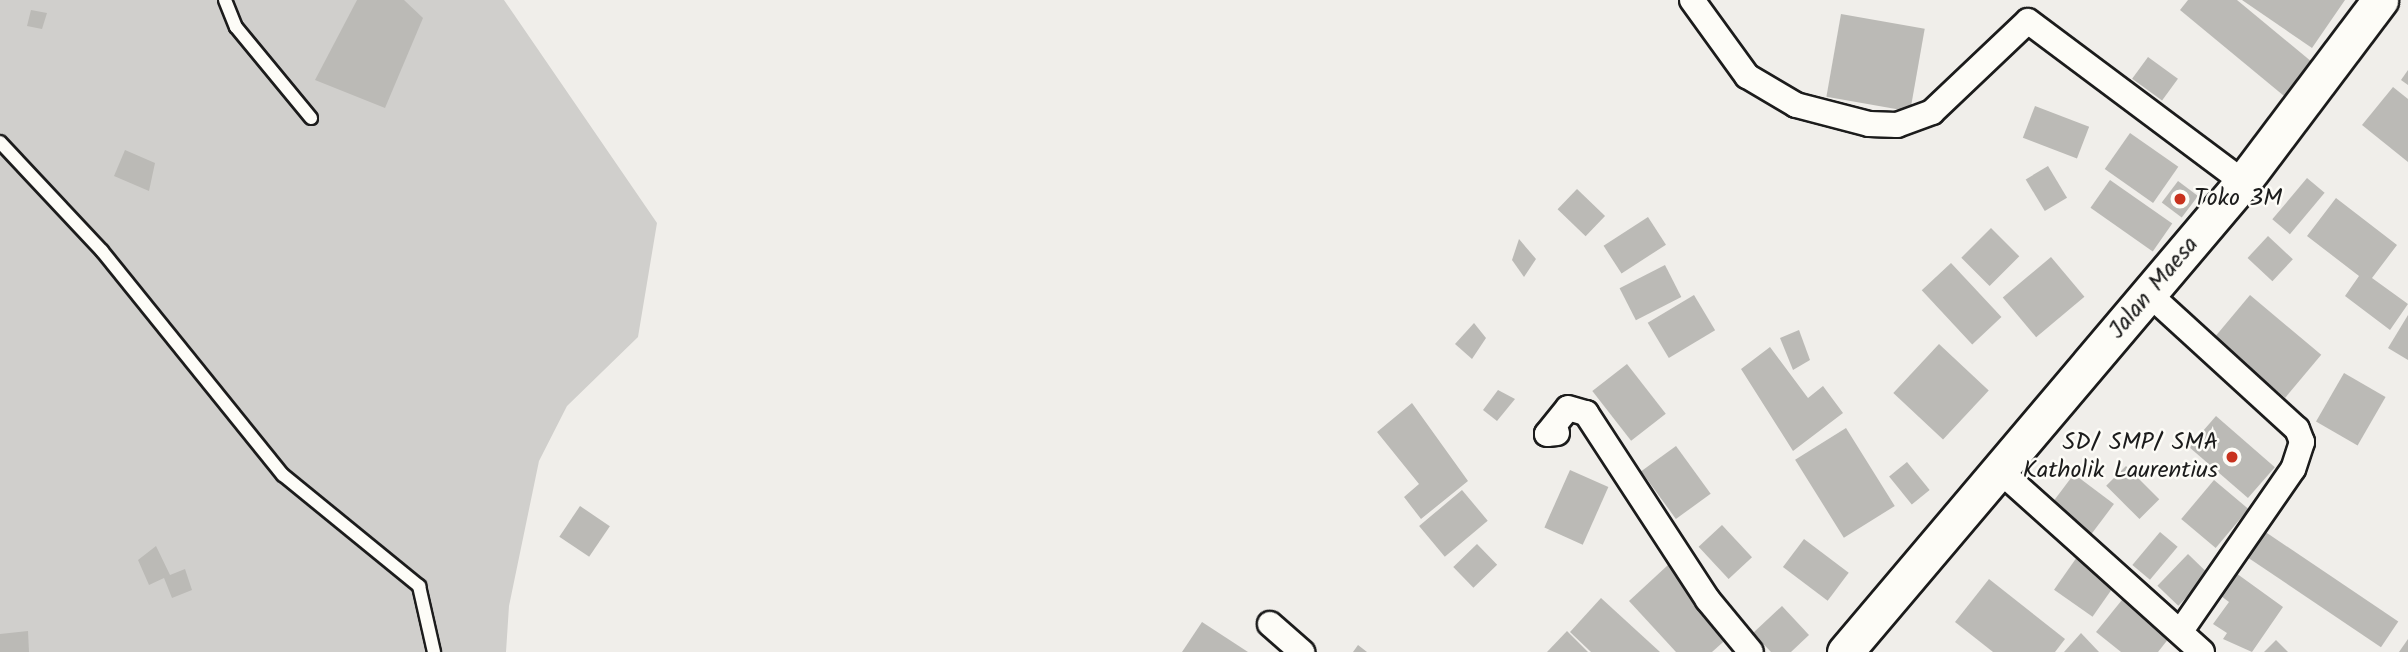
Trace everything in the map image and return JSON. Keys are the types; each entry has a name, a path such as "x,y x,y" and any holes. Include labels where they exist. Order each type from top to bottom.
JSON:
{"street":[{"path":"1692,0 1747,76 1796,105 1869,124 1897,125 1932,112 2028,21 2243,182"},
{"name":"Jalan Maesa","path":"1845,652 2243,182 2380,0"},
{"path":"2149,295 2297,429 2302,442 2293,468 2181,631"},
{"path":"1557,433 1547,434 1568,408 1586,413 1708,600 1751,652"},
{"path":"1998,469 2202,652"},
{"path":"1270,625 1302,652"}],"lane":[{"path":"225,0 236,27 311,118"},
{"path":"0,142 102,251 282,475 419,586 434,652"}],"shaded area":[{"path":"0,0 504,0 657,223 638,337 567,406 539,461 509,606 506,652 0,652"}],"building":[{"path":"357,0 404,0 423,18 385,108 315,80"},
{"path":"2188,0 2237,0 2318,67 2290,101 2180,10"},
{"path":"2242,0 2345,0 2312,48"},
{"path":"31,10 47,13 42,29 27,26"},
{"path":"1841,14 1925,29 1910,111 1826,97"},
{"path":"2148,57 2178,79 2162,101 2132,79"},
{"path":"2408,70 2408,85 2401,80"},
{"path":"2393,87 2408,99 2408,162 2362,125"},
{"path":"2035,106 2089,127 2077,159 2023,138"},
{"path":"2130,133 2178,167 2153,203 2105,169"},
{"path":"125,150 155,163 149,191 114,176"},
{"path":"2048,166 2067,198 2045,211 2026,179"},
{"path":"2307,178 2325,193 2290,234 2272,219"},
{"path":"2110,180 2172,224 2153,251 2090,208"},
{"name":"Toko 3M","path":"2178,181 2198,196 2182,218 2162,203"},
{"path":"1577,189 1605,216 1586,236 1558,209"},
{"path":"2336,198 2397,245 2372,278 2408,304 2390,330 2345,296 2359,276 2307,236"},
{"path":"1648,217 1666,245 1622,274 1604,246"},
{"path":"1991,228 2019,256 1990,286 1961,258"},
{"path":"2268,236 2293,259 2272,281 2248,258"},
{"path":"1519,239 1536,259 1524,277 1512,260"},
{"path":"2051,257 2084,297 2036,337 2003,297"},
{"path":"1951,263 2001,317 1972,344 1922,290"},
{"path":"1665,265 1681,297 1636,320 1620,288"},
{"path":"1694,295 1715,330 1669,358 1648,323"},
{"path":"2250,295 2321,355 2285,398 2214,338"},
{"path":"2408,315 2408,360 2388,348"},
{"path":"1474,323 1486,338 1472,359 1455,344"},
{"path":"1799,330 1810,360 1793,370 1780,338"},
{"path":"1939,344 1989,390 1943,439 1893,393"},
{"path":"1770,347 1808,398 1823,386 1843,413 1793,451 1741,369"},
{"path":"1627,364 1666,414 1631,441 1592,391"},
{"path":"2344,373 2386,397 2358,445 2316,421"},
{"path":"1498,390 1515,399 1497,421 1483,410"},
{"path":"1412,403 1468,481 1421,519 1404,497 1419,484 1377,432"},
{"name":"SD/ SMP/ SMA Katholik Laurentius","path":"2216,416 2275,467 2248,498 2189,447"},
{"path":"1846,428 1895,506 1844,538 1795,460"},
{"path":"1676,446 1711,494 1676,519 1641,471"},
{"path":"1907,462 1930,490 1912,504 1889,476"},
{"path":"2126,466 2159,499 2139,519 2106,486"},
{"path":"1570,470 1608,487 1583,545 1544,528"},
{"path":"2074,474 2114,504 2089,538 2049,508"},
{"path":"2214,480 2248,509 2216,548 2181,519"},
{"path":"1462,490 1488,521 1445,557 1419,526"},
{"path":"580,506 610,526 589,557 559,537"},
{"path":"1722,525 1752,557 1729,579 1699,547"},
{"path":"2264,531 2398,622 2381,647 2247,557"},
{"path":"2160,532 2178,547 2150,580 2132,565"},
{"path":"1804,539 1849,573 1828,601 1783,567"},
{"path":"1477,544 1497,565 1473,588 1453,567"},
{"path":"156,546 170,575 185,569 192,590 172,598 164,578 149,585 138,560"},
{"path":"2188,554 2209,574 2178,606 2157,586"},
{"path":"2077,557 2116,584 2093,617 2054,590"},
{"path":"1668,565 1731,635 1712,652 1676,652 1629,601"},
{"path":"2229,568 2283,607 2252,652 2223,639 2227,633 2213,624 2229,602 2213,590"},
{"path":"1989,579 2065,639 2055,652 1993,652 1955,622"},
{"path":"2126,595 2173,633 2158,652 2121,652 2096,632"},
{"path":"1601,598 1660,652 1591,652 1570,632"},
{"path":"1782,606 1809,635 1791,652 1771,652 1753,633"},
{"path":"1202,622 1248,652 1182,652"},
{"path":"28,631 29,652 0,652 0,634"},
{"path":"1567,631 1588,652 1547,652"},
{"path":"2081,633 2099,652 2064,652"},
{"path":"2408,639 2408,652 2399,652"},
{"path":"2276,640 2288,652 2264,652"},
{"path":"1358,645 1367,652 1353,652"}],"place":[{"name":"Toko 3M","path":"2180,199"},
{"name":"SD/ SMP/ SMA Katholik Laurentius","path":"2232,457"}]}
